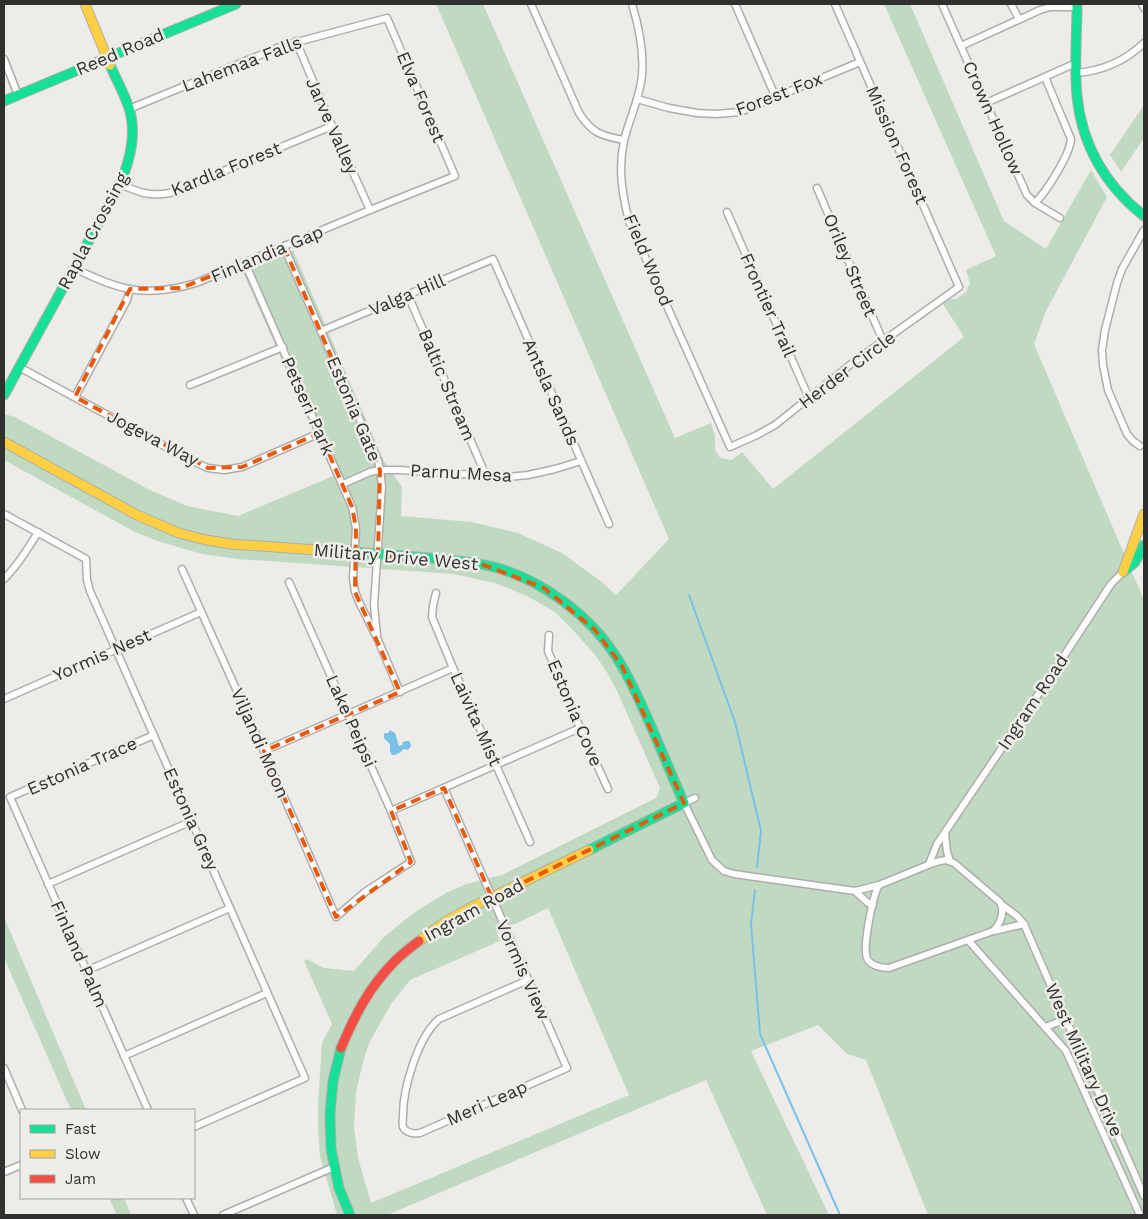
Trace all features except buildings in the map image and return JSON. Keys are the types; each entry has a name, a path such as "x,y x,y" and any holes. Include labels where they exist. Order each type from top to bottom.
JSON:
{"street":[{"name":"Rapla Crossing","path":"4,395 120,184 128,164 132,131 129,109 87,4"},
{"name":"Reed Road","path":"4,101 236,4"},
{"path":"531,4 586,125 604,136 624,140"},
{"name":"Field Wood","path":"632,4 642,44 642,76 624,140 622,157 622,189 629,221 730,447"},
{"path":"735,4 776,98"},
{"name":"Mission Forest","path":"835,4 959,287"},
{"name":"Crown Hollow","path":"942,4 1027,195 1035,203 1060,218"},
{"path":"1011,4 1018,19"},
{"path":"1142,4 1144,8"},
{"path":"961,46 1040,10 1077,5 1077,96 1080,115 1090,148 1109,181 1122,198 1144,216"},
{"name":"Lahemaa Falls","path":"129,109 296,41 387,18"},
{"name":"Elva Forest","path":"387,18 455,176"},
{"name":"Jarve Valley","path":"296,41 370,210"},
{"path":"1076,73 1095,70 1116,63 1134,52 1144,43"},
{"path":"4,58 18,95"},
{"name":"Forest Fox","path":"637,99 668,108 697,113 740,112 860,62"},
{"path":"986,103 1076,63"},
{"path":"1035,203 1043,196 1069,149 1071,139 1045,77"},
{"name":"Kardla Forest","path":"120,184 148,195 170,193 332,126"},
{"name":"Finlandia Gap","path":"74,268 99,280 130,290 165,291 180,288 246,263 455,176"},
{"name":"Oriley Street","path":"817,188 883,341"},
{"name":"Frontier Trail","path":"727,212 809,398"},
{"path":"1140,446 1133,442 1127,434 1108,390 1102,350 1117,283 1122,269 1144,230"},
{"name":"Estonia Gate","path":"284,247 378,461 382,486 374,605 378,640"},
{"name":"Valga Hill","path":"321,331 492,259"},
{"name":"Antsla Sands","path":"492,259 609,524"},
{"name":"Petseri Park","path":"246,263 352,507 356,528 354,553"},
{"name":"Herder Circle","path":"730,447 775,425 828,382 959,287"},
{"path":"75,397 127,300 130,290"},
{"name":"Baltic Stream","path":"408,294 486,476"},
{"path":"190,385 283,347"},
{"name":"Jogeva Way","path":"19,367 208,468 224,470 242,466 320,433"},
{"name":"Military Drive West","path":"4,442 137,515 160,526 191,536 216,542 252,546 462,560 501,569 521,576 544,588 579,614 610,648 632,683 684,803"},
{"name":"Parnu Mesa","path":"343,484 370,472 380,470 507,477 528,475 581,461"},
{"path":"4,514 38,532 15,568 4,578"},
{"name":"Ingram Road","path":"1123,572 1144,514"},
{"name":"Estonia Grey","path":"38,532 86,559 87,580 90,591 305,1078 195,1127"},
{"name":"Ingram Road","path":"929,864 937,844 1111,584 1135,562 1144,545"},
{"name":"Estonia Gate","path":"354,553 355,592 400,692"},
{"name":"Viljandi Moon","path":"182,569 336,917 365,892 411,862"},
{"name":"Lake Peipsi","path":"290,582 391,810 411,862"},
{"name":"Laivita Mist","path":"436,594 432,617 530,842"},
{"name":"Yormis Nest","path":"4,699 201,612"},
{"name":"Estonia Cove","path":"549,635 548,652 608,789"},
{"path":"264,751 453,668"},
{"path":"391,810 580,728"},
{"name":"Estonia Trace","path":"10,797 154,734"},
{"name":"Vormis View","path":"444,788 567,1068"},
{"name":"Finland Palm","path":"10,797 148,1109"},
{"name":"Ingram Road","path":"350,1215 338,1186 330,1138 333,1078 339,1053 349,1028 373,987 399,957 443,924 695,798"},
{"path":"684,803 716,865 734,874 855,891 879,885 940,860 950,861"},
{"path":"48,884 192,821"},
{"path":"879,885 873,905 865,954 868,961 882,968 889,968 993,931 1024,924 1017,916 950,861 945,834"},
{"path":"855,891 873,905"},
{"path":"993,931 997,927 1003,912 1002,905"},
{"path":"86,971 230,908"},
{"name":"West Military Drive","path":"1024,924 1144,1196"},
{"name":"West Military Drive","path":"968,940 1066,1051 1140,1215"},
{"name":"Meri Leap","path":"528,980 439,1019 432,1025 410,1071 403,1105 404,1127 407,1131 414,1134 420,1133 567,1068"},
{"path":"124,1056 267,993"},
{"path":"1046,1027 1066,1019"},
{"path":"4,1072 22,1109"},
{"path":"1093,1110 1105,1104"},
{"path":"4,1172 20,1165"},
{"path":"223,1215 334,1167"},
{"path":"186,1199 194,1215"}],"highlighted area":[{"path":"284,247 380,470 378,555 484,565 544,588 595,630 622,666 684,803 492,898 444,788 391,811 411,862 336,917 264,751 400,692 355,592 356,528 352,507 320,433 242,467 208,468 75,397 130,289 181,288"}],"green space":[{"path":"436,4 483,4 675,438 711,423 715,436 715,450 720,458 732,460 742,452 773,489 964,337 943,304 950,299 956,299 966,292 970,283 966,270 996,256 884,4 910,4 1004,221 1046,249 1091,170 1107,197 1046,311 1034,344 1144,600 1144,1215 928,1215 866,1060 847,1054 818,1025 751,1051 829,1215 767,1215 706,1080 387,1215 337,1215 320,1156 318,1129 322,1043 332,1024 304,961 307,959 324,968 354,971 383,938 418,910 446,893 466,884 502,875 656,798 660,788 618,693 596,656 555,612 527,596 495,583 453,574 238,559 202,554 157,541 133,531 4,460 4,414 15,417 150,490 187,506 238,516 333,476 242,270 293,250 384,461 402,487 401,516 472,522 518,533 562,553 616,595 669,539","holes":["548,908 629,1095 371,1203 358,1158 354,1127 356,1092 369,1043 391,1004 410,980 500,941 497,933"]},
{"path":"1144,105 1144,138 1121,172 1110,155"},
{"path":"4,917 86,1109 71,1109 4,958"},
{"path":"109,1199 124,1199 131,1215 117,1215"}],"water":[{"path":"390,730 395,733 399,746 403,742 409,741 411,744 410,748 392,755 390,744 384,738 384,734"}],"waterway":[{"path":"689,595 735,722 761,831 757,867"},
{"path":"755,890 751,924 760,1034 840,1215"}],"traffic: fast":[{"path":"4,101 236,4"},
{"path":"1077,4 1076,84 1084,131 1090,147 1107,177 1130,204 1144,216"},
{"path":"4,395 120,184 127,166 132,137 131,118 127,102 110,65"},
{"path":"1123,572 1135,562 1144,545"},
{"path":"317,550 447,560 498,568 515,574 548,591 592,626 615,655 630,681 684,803 589,850"},
{"path":"341,1048 333,1081 330,1114 331,1149 339,1188 350,1215"}],"traffic: slow":[{"path":"85,4 110,65"},
{"path":"4,442 137,515 179,533 231,544 317,550"},
{"path":"1123,572 1144,514"},
{"path":"419,941 445,922 470,908 589,850"}],"traffic: jam":[{"path":"341,1048 357,1013 370,991 398,958 419,941"}]}
